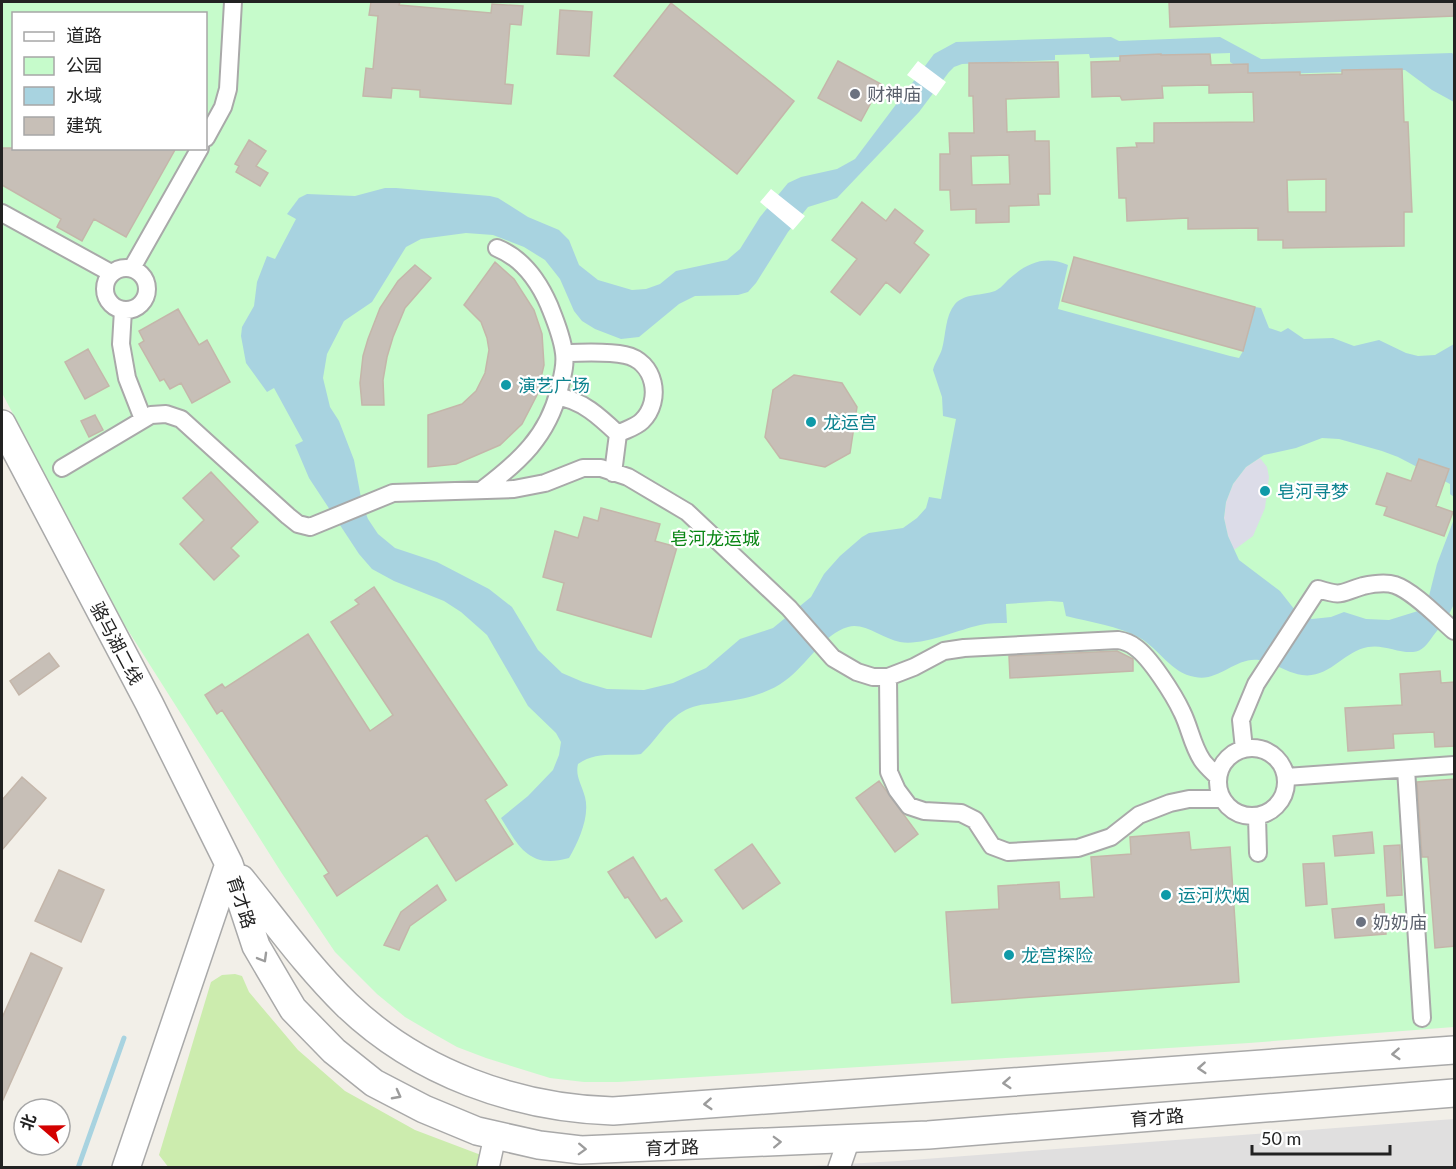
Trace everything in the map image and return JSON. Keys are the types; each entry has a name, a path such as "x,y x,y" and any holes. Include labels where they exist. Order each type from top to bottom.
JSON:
{"street":[{"path":"207,136 223,107 228,89 233,2"},
{"path":"132,268 199,150"},
{"path":"2,213 111,273"},
{"path":"482,489 512,467 533,444 549,421 564,371 564,353 555,319 545,297 531,273 512,254 497,248"},
{"path":"132,268 144,277 147,291 141,304 136,308 123,310 111,304 107,298 105,285 111,273 117,269 132,268"},
{"path":"123,310 121,344 127,378 143,419"},
{"path":"564,353 626,355 641,362 651,373 654,396 650,411 641,423 618,434"},
{"path":"558,397 571,398 618,434"},
{"path":"62,468 143,419 151,415 166,414 181,419 288,516 298,524 310,527 393,494 514,489 545,483 583,468 601,468 628,477 687,512 789,608 833,658 857,672 873,677 888,677 914,667 944,651 964,648 1118,640 1128,642 1137,647 1146,657 1172,693 1183,714 1192,741 1203,761 1218,777"},
{"name":"骆马湖二线","path":"2,424 149,703 229,864"},
{"path":"614,472 618,434"},
{"path":"1244,749 1241,720 1248,700 1318,589 1336,595 1362,586 1394,585 1408,592 1455,631"},
{"path":"888,677 889,772 897,790 909,806 924,811 961,813 975,820 992,846 1008,852 1078,848 1112,837 1139,815 1170,803 1190,799 1222,799"},
{"path":"1244,749 1261,749 1272,754 1280,762 1286,777 1284,795 1278,804 1270,812 1257,816 1238,814 1229,808 1218,789 1218,777 1222,766 1229,757 1244,749"},
{"path":"1286,777 1455,765"},
{"path":"1406,769 1422,1018"},
{"path":"1257,816 1258,853"},
{"path":"126,1167 229,864"},
{"name":"育才路","path":"229,864 347,1005 392,1042 444,1071 476,1084 528,1102 579,1110 624,1110 1455,1050"},
{"name":"育才路","path":"229,864 256,946 293,1009 334,1051 374,1083 434,1114 477,1131 539,1145 581,1150 928,1136 1455,1093"},
{"path":"488,1167 495,1136"},
{"path":"839,1167 849,1139"}],"shaded area":[{"path":"1260,458 1267,467 1269,477 1265,508 1253,536 1234,550 1224,518 1226,502 1233,484 1246,467"},
{"path":"1454,1119 1454,1167 776,1168 898,1161"}],"green space":[{"name":"皂河龙运城","path":"2,2 1454,2 1454,1027 1249,1043 618,1082 584,1082 550,1078 457,1047 405,1017 377,994 335,952 281,872 124,624 2,393"},
{"path":"222,975 242,976 249,992 298,1050 345,1091 415,1130 481,1155 478,1166 169,1168 159,1155 211,982"}],"water":[{"path":"1111,37 1119,41 1220,37 1261,59 1452,53 1454,55 1454,102 1432,90 1405,70 1250,75 1230,62 1230,53 1090,58 1089,54 1055,55 1055,60 962,64 949,72 919,112 837,198 808,207 788,232 748,292 738,295 695,296 679,304 639,337 621,339 595,329 582,321 574,311 560,279 545,260 524,247 493,235 466,233 421,239 406,247 372,302 344,321 327,354 323,378 330,407 339,421 354,460 362,503 368,519 378,534 395,548 437,562 489,589 512,607 538,650 562,673 607,689 644,690 673,683 706,668 740,639 773,628 811,597 824,574 862,537 869,533 903,528 926,508 929,497 941,499 956,419 943,416 942,397 933,370 942,349 952,309 959,300 997,290 1016,273 1030,265 1052,261 1068,265 1058,309 1239,358 1255,307 1261,308 1269,328 1281,332 1288,328 1304,339 1333,338 1354,346 1379,340 1418,356 1435,355 1454,344 1454,497 1450,494 1450,484 1398,457 1339,439 1322,438 1296,448 1264,455 1246,467 1233,484 1226,502 1224,518 1228,536 1239,560 1280,591 1298,614 1312,619 1331,617 1344,612 1366,619 1389,620 1418,611 1429,596 1437,564 1454,519 1454,600 1444,621 1427,644 1416,652 1368,647 1312,675 1296,674 1265,661 1250,660 1204,678 1179,671 1147,643 1123,630 1066,616 1063,602 1006,604 1007,623 980,625 919,642 900,642 867,629 848,627 831,636 793,674 772,689 730,701 690,708 675,717 641,754 601,755 578,764 577,773 585,797 586,812 580,836 569,858 555,861 544,860 527,853 501,818 528,796 553,770 561,742 556,733 528,706 487,635 461,612 444,601 394,581 372,569 359,554 309,478 295,445 303,441 274,388 267,392 246,363 241,336 242,327 254,306 257,282 267,256 275,259 296,219 287,214 299,198 307,194 355,196 385,188 396,188 490,196 498,198 528,217 559,230 569,240 579,265 598,280 632,290 646,289 660,284 676,271 727,260 740,249 760,217 788,183 801,177 837,169 855,159 934,54 956,42"}],"pier":[{"path":"918,61 946,82 936,96 907,75"},
{"path":"771,189 805,216 793,230 760,202"}],"building":[{"path":"371,2 400,2 399,5 491,13 492,4 523,6 521,25 510,24 505,84 513,85 511,104 420,97 420,90 392,88 391,98 363,96 366,68 373,69 378,16 369,15"},
{"path":"1169,2 1455,2 1455,16 1170,27"},
{"path":"671,3 794,101 737,174 614,76"},
{"path":"560,10 592,12 589,56 557,54"},
{"path":"1210,54 1211,65 1248,64 1248,73 1342,74 1342,70 1402,69 1404,122 1408,122 1412,212 1404,212 1404,246 1283,248 1283,240 1258,240 1258,228 1188,229 1188,218 1127,221 1126,198 1119,198 1117,148 1137,147 1136,143 1154,143 1154,123 1254,122 1253,92 1209,93 1209,85 1162,86 1163,98 1122,100 1120,96 1092,97 1091,62 1120,61 1120,56","holes":["1326,179 1326,212 1288,212 1287,180"]},
{"path":"838,61 881,84 861,121 818,98"},
{"path":"1058,62 1059,97 1006,99 1007,132 1035,131 1035,141 1049,141 1050,194 1038,194 1039,205 1009,206 1009,222 976,223 976,209 951,210 950,190 940,190 940,154 950,154 949,133 974,133 973,96 969,96 969,63","holes":["1009,155 1010,184 972,185 971,156"]},
{"path":"249,140 266,151 256,166 268,173 260,186 236,172 239,166 235,164"},
{"path":"2,148 12,148 12,150 175,150 126,237 94,219 82,241 57,227 61,219 2,185"},
{"path":"862,202 886,221 895,209 923,231 914,243 929,255 900,293 886,282 860,315 831,292 857,259 832,240"},
{"path":"1074,257 1255,307 1243,351 1062,301"},
{"path":"495,262 514,279 534,310 542,334 544,365 537,395 522,424 500,445 456,464 428,467 428,415 462,404 476,391 485,373 489,350 487,338 481,322 464,305"},
{"path":"415,265 431,278 405,308 393,337 383,380 384,405 362,405 360,383 363,356 368,339 380,308 398,281"},
{"path":"178,309 199,345 207,340 230,382 192,403 181,383 170,389 164,379 160,381 139,344 144,341 139,331"},
{"path":"88,349 109,386 85,399 65,362"},
{"name":"龙运宫","path":"794,375 842,383 857,407 850,453 825,467 780,458 765,437 773,390"},
{"path":"95,415 103,430 89,437 81,421"},
{"path":"1419,459 1449,469 1436,506 1453,512 1444,536 1384,515 1387,507 1376,504 1387,473 1411,481"},
{"path":"211,472 258,522 231,548 239,556 214,580 180,544 204,520 183,498"},
{"path":"601,508 660,524 655,541 677,547 651,637 557,610 564,583 543,577 555,531 578,538 584,517 598,521"},
{"path":"374,587 507,785 485,800 513,844 456,881 427,835 337,896 324,876 329,873 222,710 217,714 205,695 222,684 225,688 308,634 370,731 393,715 331,622 359,604 355,600"},
{"path":"1117,651 1133,659 1133,671 1010,678 1009,656"},
{"path":"49,653 59,666 19,695 10,681"},
{"path":"1440,671 1441,683 1455,682 1455,746 1435,747 1434,732 1393,734 1394,748 1348,751 1345,708 1402,705 1400,674"},
{"path":"22,777 46,798 2,850 2,800"},
{"path":"1455,779 1455,946 1435,948 1428,857 1422,857 1417,782"},
{"path":"879,781 918,834 895,852 856,798"},
{"path":"1189,832 1191,850 1230,847 1239,982 952,1003 946,912 999,909 998,886 1059,882 1060,899 1094,897 1091,857 1131,854 1130,837"},
{"path":"1372,832 1374,853 1335,856 1333,836"},
{"path":"752,844 780,883 743,909 715,870"},
{"path":"1400,845 1402,895 1387,896 1384,846"},
{"path":"633,857 661,901 666,898 682,921 656,938 608,872"},
{"path":"1324,863 1327,904 1306,906 1303,864"},
{"path":"59,870 104,890 81,942 35,921"},
{"path":"437,885 446,900 410,926 399,950 384,945 401,912"},
{"path":"1384,904 1386,934 1335,938 1332,909"},
{"path":"31,953 62,968 2,1102 2,1018"}],"waterway":[{"path":"78,1168 124,1038"}],"place":[{"name":"财神庙","path":"855,94"},
{"name":"演艺广场","path":"506,385"},
{"name":"龙运宫","path":"811,422"},
{"name":"皂河寻梦","path":"1265,491"},
{"name":"运河炊烟","path":"1166,895"},
{"name":"奶奶庙","path":"1361,922"},
{"name":"龙宫探险","path":"1009,955"}]}
